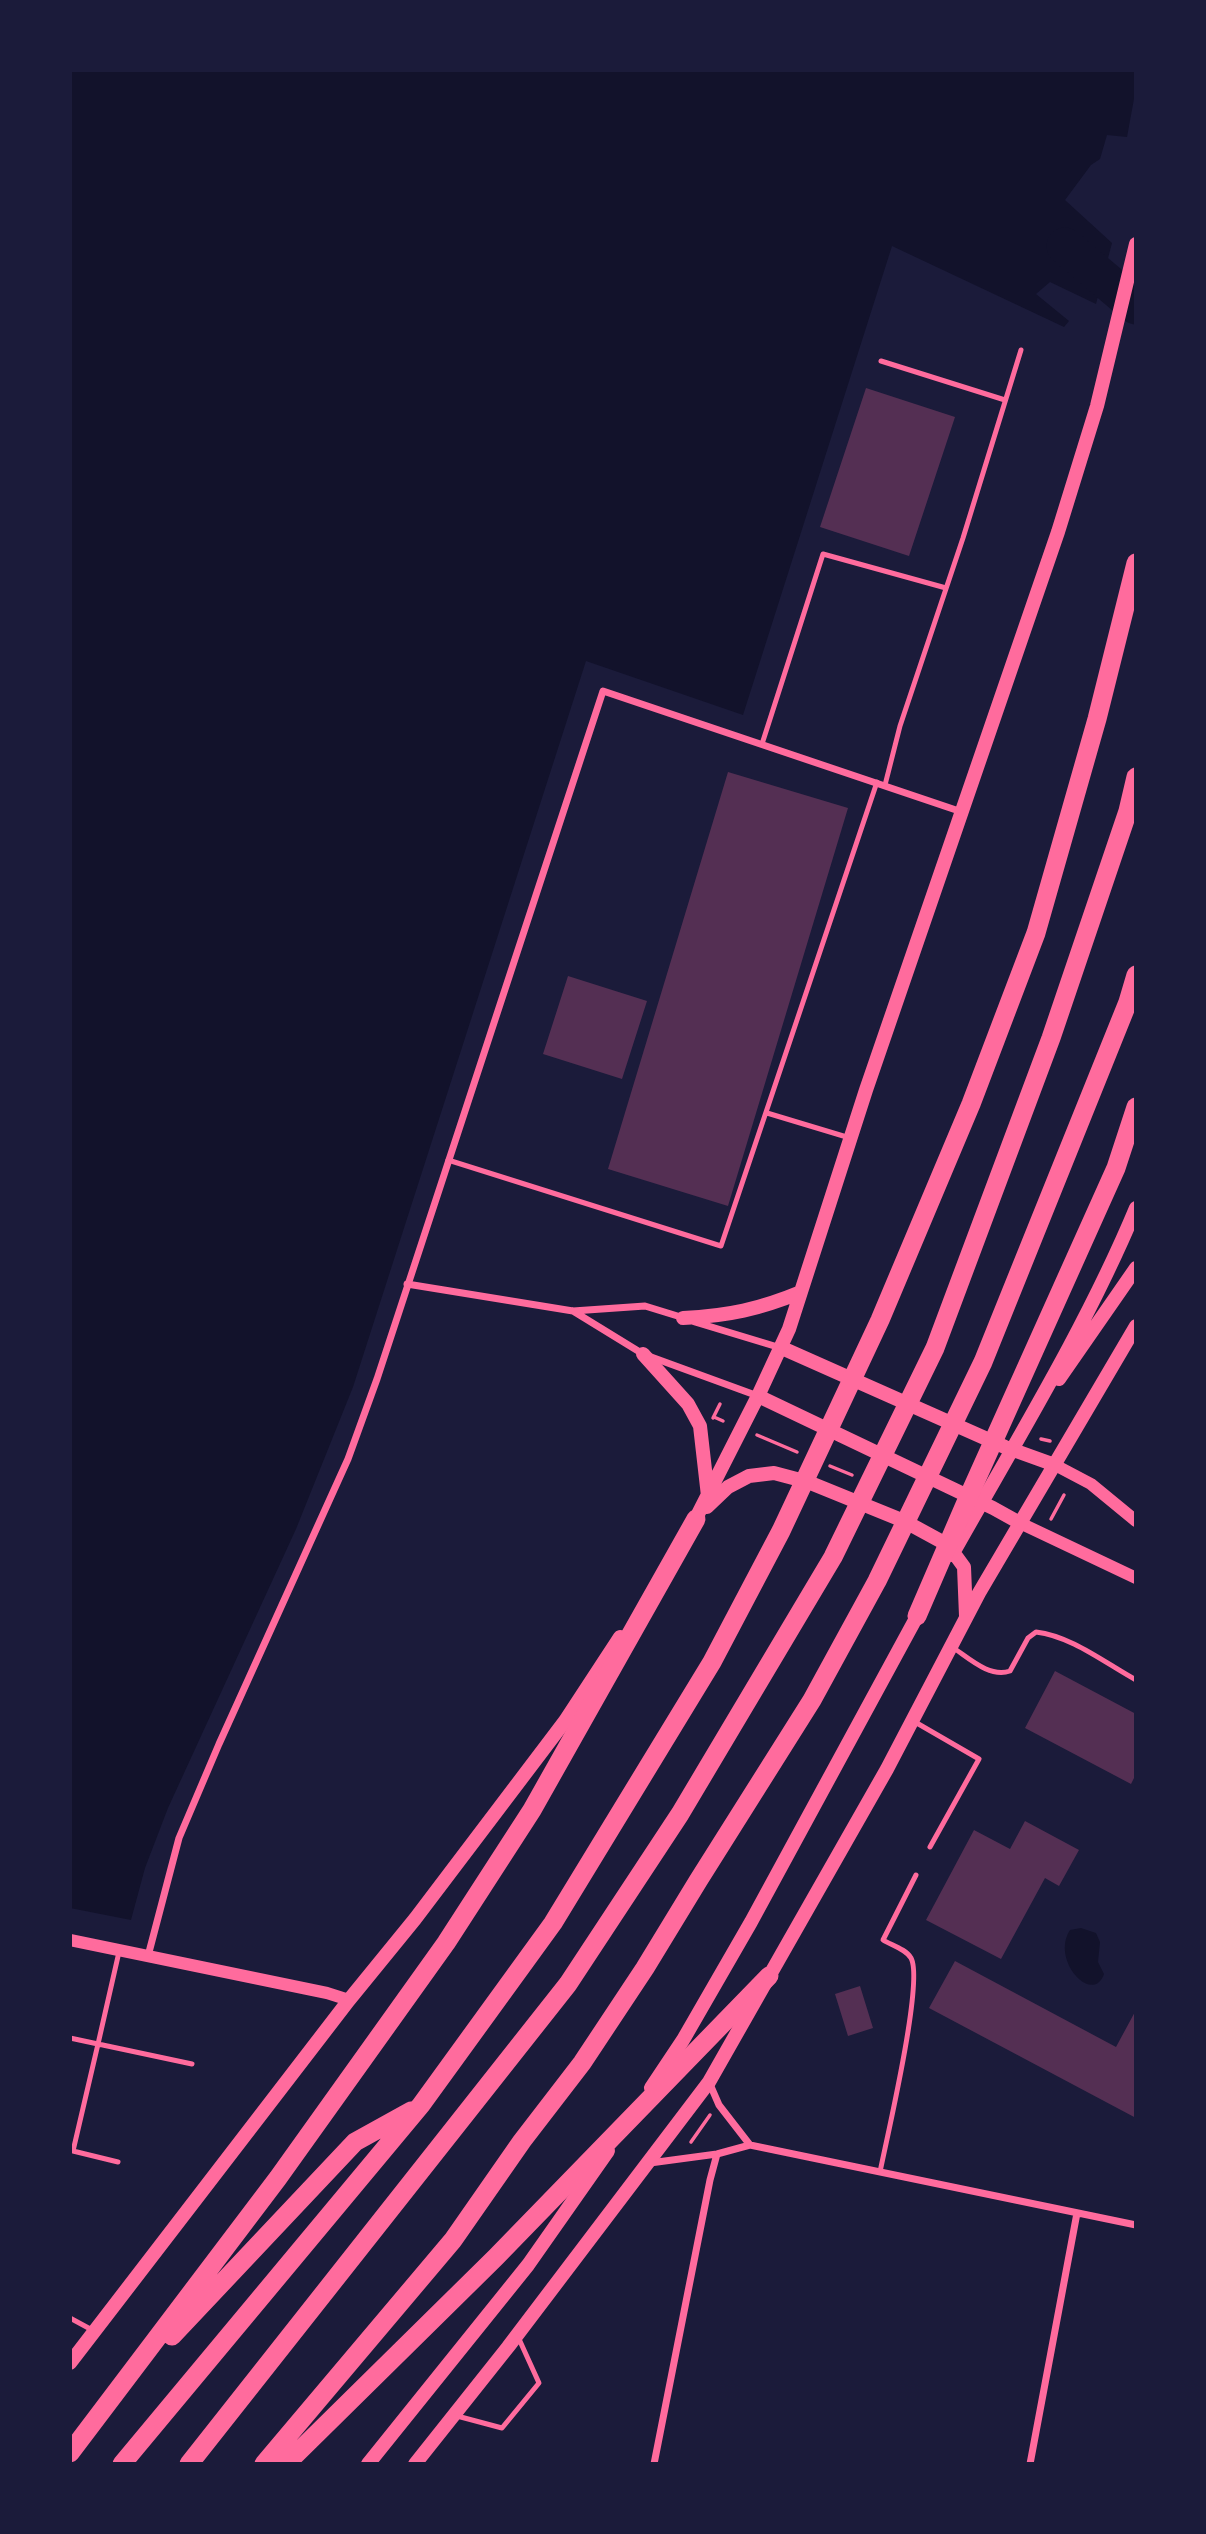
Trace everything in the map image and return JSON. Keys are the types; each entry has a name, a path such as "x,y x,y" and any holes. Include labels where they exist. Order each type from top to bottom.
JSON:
{"highway":[{"path":"122,2464 421,2105 552,1923 712,1662 781,1531 885,1307 971,1104 1035,933 1097,719 1136,563"},
{"path":"189,2464 568,1984 680,1814 833,1557 935,1348 1052,1038 1128,811 1136,777"},
{"path":"264,2464 453,2240 582,2063 645,1968 813,1700 877,1581 983,1362 1123,1014 1136,975"},
{"path":"917,1616 1116,1168 1136,1107"},
{"path":"70,2453 278,2178 446,1943 533,1810 698,1517"},
{"path":"286,2464 496,2257 769,1976"},
{"path":"70,2442 355,2141 421,2105"}],"main road":[{"path":"70,2363 349,2000 415,1919 565,1721 698,1517 782,1348 802,1292 850,1138 1058,531 1097,406 1136,244"},
{"path":"368,2464 528,2265 684,2039 1042,1395 1119,1247 1136,1208"},
{"path":"1005,1447 1045,1401 1136,1268"},
{"path":"683,1318 741,1313 802,1292"},
{"path":"415,2464 517,2335 709,2082 912,1720 966,1618 1136,1326"},
{"path":"782,1348 1005,1447 1055,1465"},
{"path":"643,1354 688,1404 700,1426 708,1496"},
{"path":"758,1396 1020,1523"},
{"path":"698,1517 728,1487 749,1476 774,1473 808,1482 904,1521 948,1545 964,1567 966,1618"}],"street":[{"path":"148,1956 179,1838 348,1459 603,691 963,812"},
{"path":"407,1284 573,1311 645,1306 782,1348"},
{"path":"573,1311 643,1354 758,1396"},
{"path":"1055,1465 1091,1484 1136,1521"},
{"path":"1020,1523 1136,1578"},
{"path":"70,1940 327,1993 349,2000"},
{"path":"709,2082 719,2105 750,2145"},
{"path":"648,2163 717,2154 750,2145 1136,2225"},
{"path":"654,2464 717,2154"},
{"path":"1030,2464 1077,2213"}],"lane":[{"path":"448,1160 721,1246 901,726 1021,350"},
{"path":"881,361 1005,400"},
{"path":"762,744 823,554 946,588"},
{"path":"767,1113 850,1138"},
{"path":"951,1647 992,1672 1001,1674 1010,1671 1028,1638 1035,1632 1049,1634 1066,1640 1136,1680"},
{"path":"912,1720 978,1759 930,1847"},
{"path":"880,2172 914,1997 912,1959 908,1953 883,1940 916,1875"},
{"path":"118,2162 72,2151 120,1951"},
{"path":"70,2038 192,2064"},
{"path":"70,2318 94,2331"},
{"path":"454,2415 502,2428 539,2384 517,2335"}],"path":[{"path":"714,1417 723,1421"},
{"path":"1041,1439 1049,1441"},
{"path":"1050,1521 1064,1495"},
{"path":"691,2142 710,2115"}],"shaded area":[{"path":"70,70 1136,70 1136,88 1127,137 1107,135 1100,159 1091,165 1065,200 1112,243 1096,304 1050,282 1036,294 1069,321 1064,327 892,246 743,715 586,661 353,1387 296,1529 168,1808 145,1868 131,1920 70,1908"},
{"path":"1081,1928 1096,1933 1100,1942 1098,1962 1104,1974 1099,1983 1091,1985 1075,1975 1065,1954 1065,1942 1070,1930"}],"building":[{"path":"866,388 955,417 909,556 820,527"},
{"path":"728,772 848,808 728,1206 608,1169"},
{"path":"568,976 647,1001 622,1079 543,1054"},
{"path":"1055,1671 1136,1714 1136,1774 1131,1784 1025,1728"},
{"path":"1025,1821 1079,1850 1059,1886 1045,1878 1001,1959 926,1920 974,1830 1010,1849"},
{"path":"955,1961 1116,2047 1136,2010 1136,2118 929,2008"},
{"path":"860,1986 873,2028 848,2036 835,1994"}],"waterway":[{"path":"1065,246 1136,306"}]}
